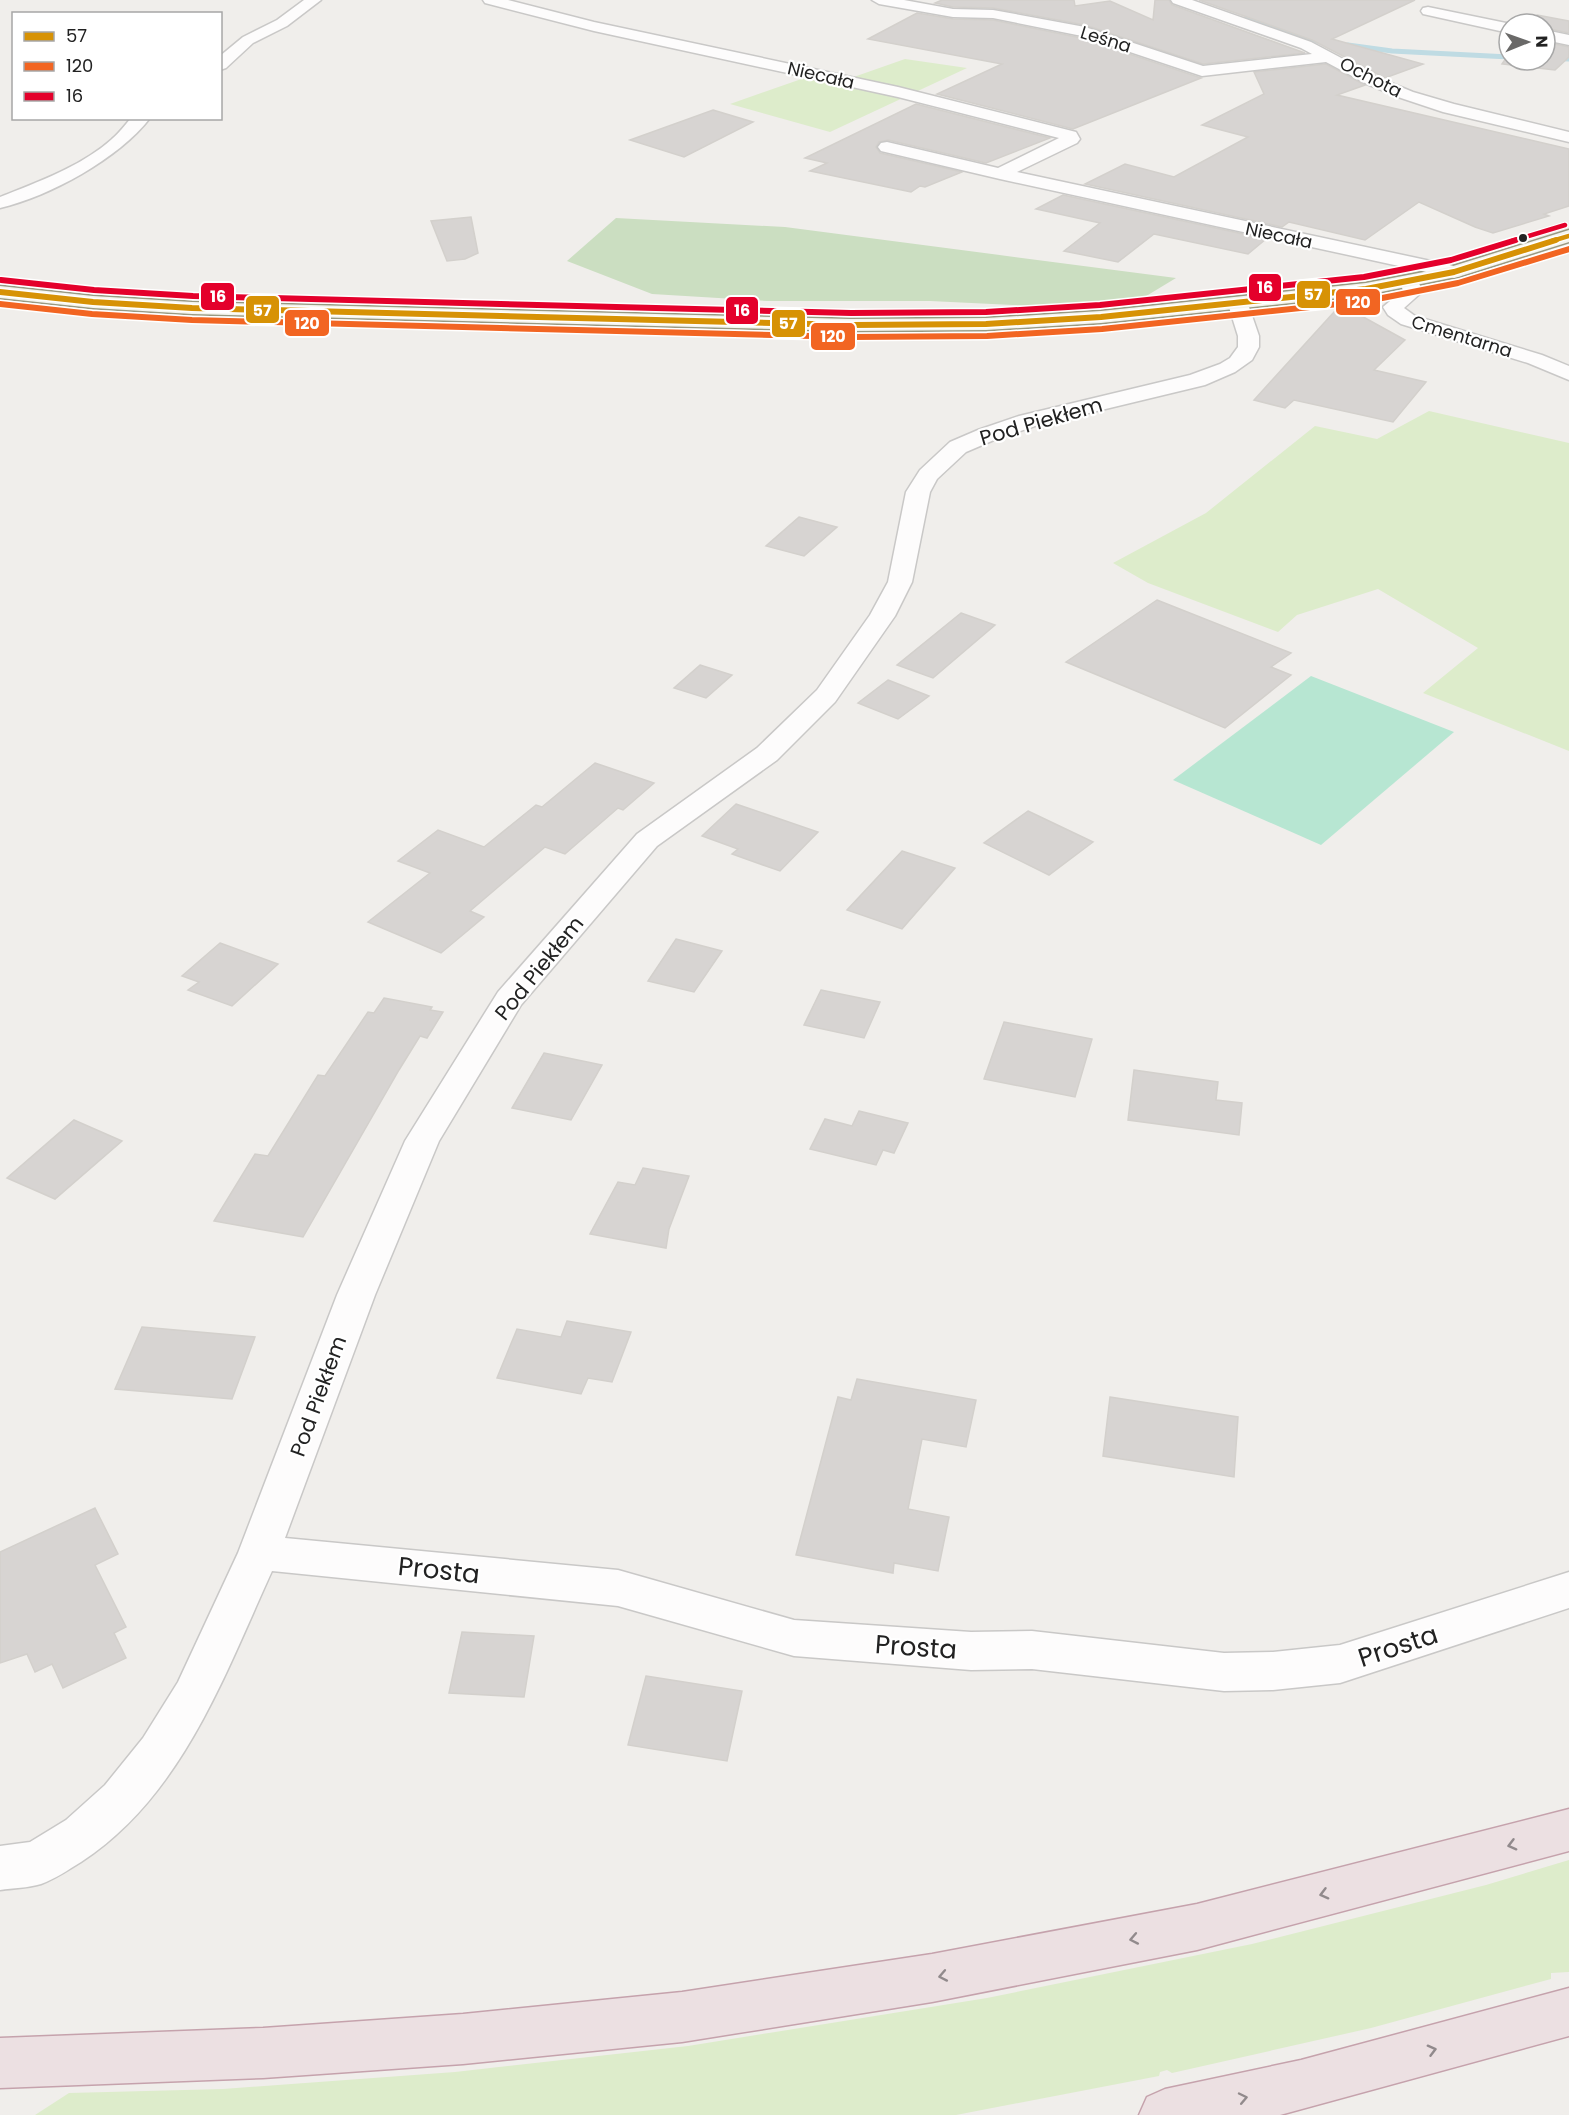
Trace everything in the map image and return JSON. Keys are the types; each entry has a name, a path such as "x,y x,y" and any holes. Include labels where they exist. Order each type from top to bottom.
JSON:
{"highway":[{"path":"0,2062 274,2052 463,2039 682,2017 932,1978 1197,1926 1569,1830"},
{"path":"1165,2115 1301,2085 1569,2012"}],"main road":[{"path":"0,292 103,303 192,308 851,326 1032,322 1334,294 1409,282 1454,272 1569,236"}],"street":[{"path":"222,63 248,40 282,23 314,0"},
{"name":"Niecała","path":"490,0 606,30 766,62 1016,120 1070,136 1071,139 1000,174"},
{"name":"Leśna","path":"879,0 953,13 993,14 1085,32 1202,71 1331,57"},
{"name":"Ochota","path":"1178,0 1296,42 1331,57 1372,81 1407,95 1460,111 1569,137"},
{"path":"1428,11 1497,25"},
{"path":"0,203 85,164 112,148 139,120"},
{"name":"Niecała","path":"887,147 1000,174 1454,272"},
{"name":"Cmentarna","path":"1409,282 1413,291 1393,307 1408,320 1535,359 1569,374"},
{"name":"Pod Piekłem","path":"0,1868 38,1863 82,1836 121,1800 159,1752 194,1695 259,1553 388,1215 422,1142 509,999 646,840 767,754 826,696 882,616 900,582 918,492 941,461 958,447 1027,421 1159,390 1223,371 1241,360 1249,349 1251,339 1238,304"},
{"name":"Prosta","path":"259,1553 618,1588 794,1638 971,1651 1032,1650 1224,1672 1273,1671 1340,1664 1569,1590"}],"green space":[{"path":"905,59 967,68 830,132 730,104 810,76 848,79"},
{"path":"616,218 785,227 1176,278 1143,298 1074,308 930,301 767,301 652,294 567,261"},
{"path":"1429,411 1569,443 1569,751 1423,693 1478,648 1378,589 1297,615 1278,632 1148,583 1113,563 1206,513 1315,426 1377,439"},
{"path":"1311,676 1454,732 1321,845 1173,780"},
{"path":"1569,1860 1569,1972 1551,1973 1551,1979 1371,2028 1172,2073 1167,2070 1160,2072 1159,2076 956,2115 35,2115 69,2093 223,2089 455,2072 688,2046 987,1998 1252,1944 1486,1885"}],"building":[{"path":"942,0 1074,0 1075,6 1110,1 1153,20 1155,0 1169,0 1172,5 1305,53 1203,64 1085,25 993,8 953,7 935,3"},
{"path":"1199,0 1415,0 1332,39 1423,64 1385,78 1312,40"},
{"path":"917,13 953,19 993,20 1081,38 1201,78 1073,129 937,94 1002,64 868,39"},
{"path":"1557,19 1569,21 1569,33 1557,30"},
{"path":"1557,44 1569,47 1569,57 1557,68"},
{"path":"1326,64 1365,85 1337,95 1569,149 1569,206 1544,214 1549,216 1493,233 1419,202 1365,240 1289,222 1282,227 1085,184 1125,164 1174,177 1248,137 1202,125 1264,94 1254,72"},
{"path":"916,104 1050,138 986,163 888,140 879,142 876,147 880,153 962,172 925,187 920,186 911,192 810,171 827,163 805,158"},
{"path":"713,110 753,122 684,157 630,140"},
{"path":"1063,195 1266,239 1248,254 1154,234 1118,262 1064,251 1100,223 1036,209"},
{"path":"471,217 478,253 465,259 447,261 431,221"},
{"path":"1347,308 1405,340 1374,370 1426,382 1393,422 1294,400 1285,408 1254,400 1335,311"},
{"path":"799,517 837,527 804,556 766,546"},
{"path":"1157,600 1291,653 1271,667 1291,675 1225,728 1066,662"},
{"path":"961,613 995,625 933,678 897,665"},
{"path":"700,665 732,675 706,698 674,688"},
{"path":"888,680 929,696 898,719 858,703"},
{"path":"595,763 654,783 623,810 618,808 565,854 545,847 470,911 484,917 441,953 368,922 430,873 398,861 438,830 484,847 536,805 542,807"},
{"path":"736,804 818,832 780,871 732,854 738,849 702,836"},
{"path":"1028,811 1093,842 1049,875 984,843"},
{"path":"902,851 955,868 902,929 847,910"},
{"path":"676,939 722,951 694,992 648,981"},
{"path":"220,943 278,964 232,1006 188,990 199,982 182,976"},
{"path":"821,990 880,1002 864,1038 804,1025"},
{"path":"384,998 432,1007 430,1010 443,1012 427,1038 420,1036 303,1237 214,1221 255,1154 268,1156 318,1075 325,1076 368,1012 374,1013"},
{"path":"1004,1022 1092,1039 1075,1097 984,1079"},
{"path":"544,1053 602,1065 571,1120 512,1108"},
{"path":"1134,1070 1218,1082 1216,1100 1242,1103 1239,1135 1128,1120"},
{"path":"859,1111 908,1123 894,1153 883,1150 876,1165 810,1149 825,1119 852,1126"},
{"path":"74,1120 122,1141 55,1199 7,1178"},
{"path":"643,1168 689,1176 669,1229 666,1248 590,1234 618,1182 635,1185"},
{"path":"567,1321 631,1332 612,1382 588,1378 581,1394 497,1378 517,1329 561,1337"},
{"path":"142,1327 255,1337 232,1399 115,1389"},
{"path":"857,1379 976,1400 966,1447 922,1439 908,1509 949,1517 938,1571 894,1563 893,1573 796,1555 838,1397 851,1400"},
{"path":"1110,1397 1238,1417 1234,1477 1103,1456"},
{"path":"95,1508 118,1554 95,1565 126,1627 114,1633 126,1658 63,1688 52,1664 35,1672 27,1654 0,1663 0,1552"},
{"path":"462,1632 534,1636 524,1697 449,1693"},
{"path":"646,1676 742,1691 727,1761 628,1745"}],"waterway":[{"path":"1247,18 1321,42"},
{"path":"1348,45 1392,51 1497,56"},
{"path":"1557,58 1569,59"}],"transit line":[{"name":"16","path":"1,280 94,290 193,296 851,313 986,312 1100,305 1364,277 1451,260 1565,225"},
{"name":"57","path":"0,292 93,302 192,308 851,325 986,324 1101,317 1366,289 1454,272 1569,236"},
{"name":"120","path":"0,304 92,314 192,320 851,337 987,336 1102,329 1367,301 1458,283 1569,249"}]}
